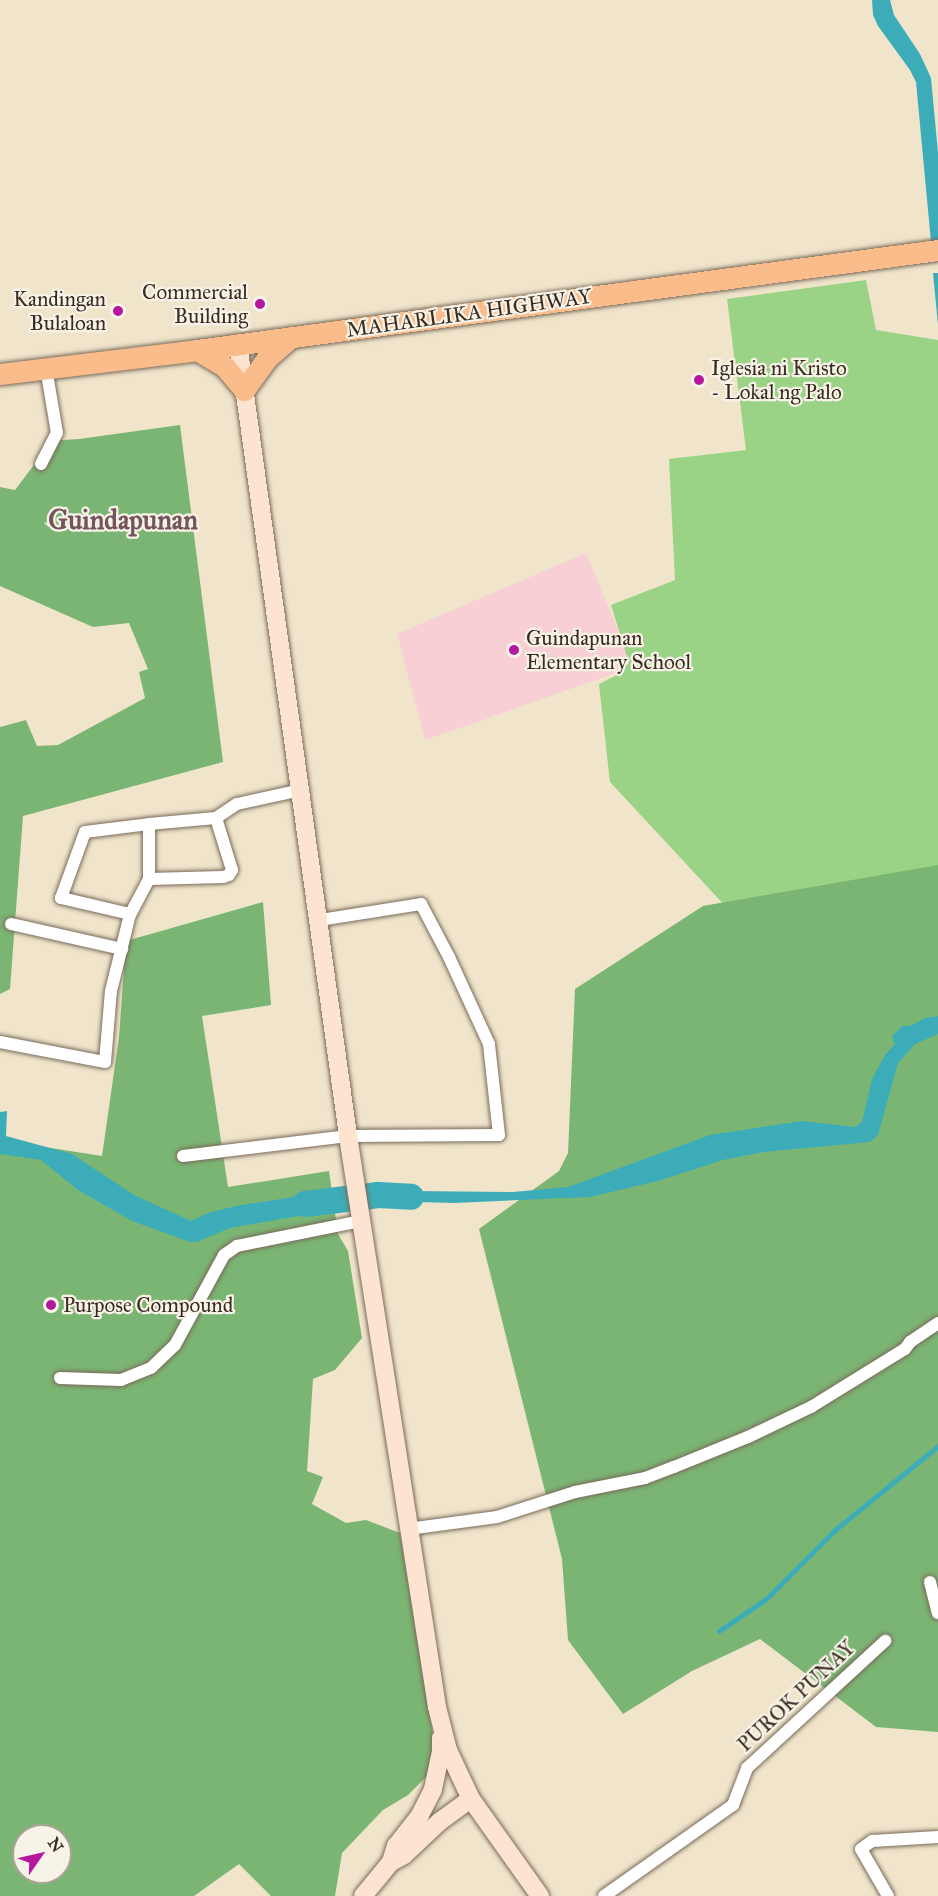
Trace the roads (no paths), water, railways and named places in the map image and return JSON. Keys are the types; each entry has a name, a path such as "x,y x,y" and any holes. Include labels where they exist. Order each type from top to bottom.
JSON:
{"highway":[{"name":"MAHARLIKA HIGHWAY","path":"0,374 238,345 938,250"},
{"path":"197,350 225,367 244,390 267,358 292,337"}],"main road":[{"path":"238,345 320,920 348,1136 440,1721 441,1752 433,1789"},
{"path":"440,1721 458,1774 471,1799 540,1896"},
{"path":"363,1896 391,1862 396,1846 420,1815 446,1769 458,1774"},
{"path":"391,1862 404,1855 439,1822 471,1799"}],"street":[{"path":"41,464 57,433 46,368"},
{"path":"130,914 61,898 86,832 216,818 237,804 301,790"},
{"path":"149,879 223,878 229,874 231,870 216,818"},
{"path":"0,1042 105,1062 111,991 130,914 149,879 149,824"},
{"path":"183,1156 348,1136 499,1135 489,1044 449,957 421,904 320,920"},
{"path":"10,924 122,949"},
{"path":"60,1378 121,1380 151,1368 175,1345 224,1255 237,1246 360,1216"},
{"path":"408,1529 497,1517 575,1492 645,1478 748,1437 811,1407 905,1349 910,1342 938,1323"},
{"path":"930,1582 938,1613"},
{"name":"PUROK PUNAY","path":"604,1896 733,1805 747,1768 885,1641"},
{"path":"888,1896 861,1849 872,1841 938,1837"}],"water":[{"path":"872,0 890,0 894,15 920,54 931,78 938,153 938,242 931,242 916,82 878,26 873,15"},
{"path":"933,273 938,273 938,325"},
{"path":"938,1016 938,1034 915,1044 898,1063 878,1135 870,1142 763,1152 723,1160 658,1181 590,1197 454,1203 379,1201 377,1188 409,1191 513,1192 568,1187 710,1135 802,1121 855,1127 862,1122 872,1079 885,1055 895,1044 892,1037 894,1034 902,1026 910,1026 925,1018"},
{"path":"7,1111 6,1136 72,1154 134,1195 191,1221 208,1213 236,1206 337,1190 339,1209 230,1228 197,1242 190,1242 132,1221 78,1190 41,1160 0,1154 0,1112"}],"waterway":[{"path":"305,1204 378,1195 411,1197"},
{"path":"719,1631 766,1599 835,1530 938,1446"}],"place":[{"name":"Commercial Building","path":"260,304"},
{"name":"Kandingan Bulaloan","path":"118,311"},
{"name":"Iglesia ni Kristo - Lokal ng Palo","path":"699,380"},
{"name":"Guindapunan Elementary School","path":"514,650"},
{"name":"Purpose Compound","path":"51,1305"}],"district":[{"name":"Guindapunan","path":"123,520"}]}
